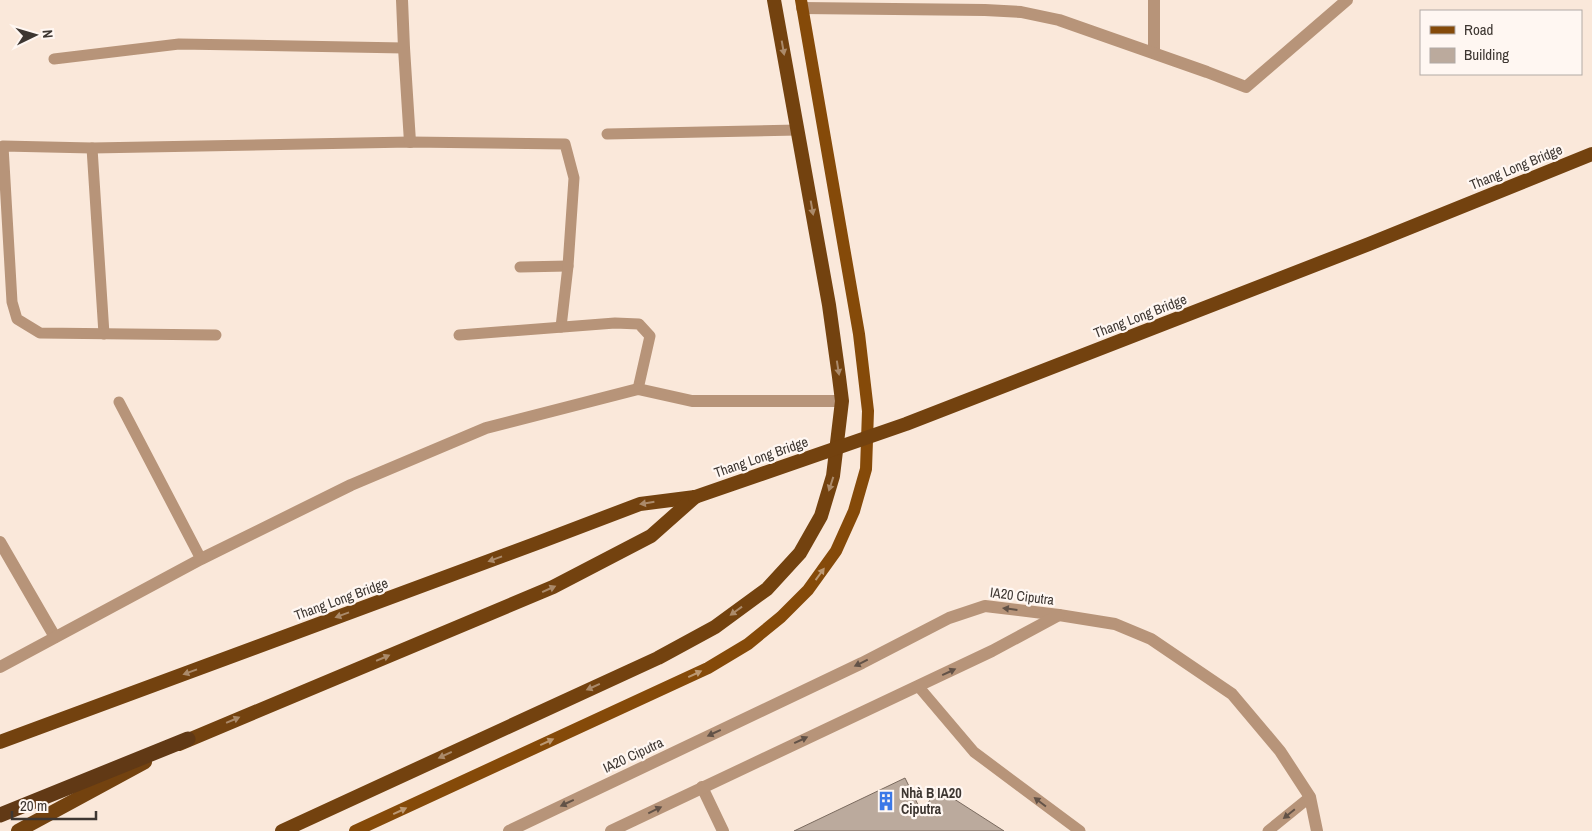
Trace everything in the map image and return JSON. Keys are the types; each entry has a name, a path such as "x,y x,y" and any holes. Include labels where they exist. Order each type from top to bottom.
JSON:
{"highway":[{"path":"282,831 658,658 715,627 767,589 800,553 821,516 834,476 842,401 829,306 774,0"},
{"name":"Thang Long Bridge","path":"0,742 640,504 695,497 906,424 1369,244 1592,154"},
{"name":"Thang Long Bridge","path":"18,831 188,739 554,587 651,536 695,497"},
{"path":"0,815 188,739"}],"main road":[{"path":"355,831 698,672 732,654 748,644 781,617 808,590 836,551 854,512 866,468 868,411 859,334 801,4"}],"street":[{"path":"402,0 410,142"},
{"path":"1154,0 1154,53"},
{"path":"801,4 1021,12 1059,20 1246,87 1347,0"},
{"path":"0,667 201,559 351,485 486,428 638,389 692,401 842,401"},
{"path":"0,542 55,637"},
{"name":"IA20 Ciputra","path":"509,831 862,663 949,618 985,606 1059,614"},
{"path":"1059,614 1115,624 1150,639 1232,694 1280,750 1310,797 1317,831"},
{"name":"IA20 Ciputra","path":"611,831 992,651 1059,614"},
{"path":"702,787 724,831"}],"lane":[{"path":"54,58 178,44 404,48"},
{"path":"607,134 798,130"},
{"path":"216,335 40,332 18,319 12,302 3,146 92,148 410,142 565,144 574,178 568,266 561,327"},
{"path":"92,148 104,334"},
{"path":"520,266 568,266"},
{"path":"459,335 615,323 639,324 650,336 638,389"},
{"path":"119,402 201,559"},
{"path":"918,686 974,752 1080,831"},
{"path":"1268,831 1310,797"}],"building":[{"name":"Nhà B IA20 Ciputra","path":"905,778 922,813 937,788 1004,831 794,831"}],"place":[{"name":"Nhà B IA20 Ciputra","path":"886,801"}]}
